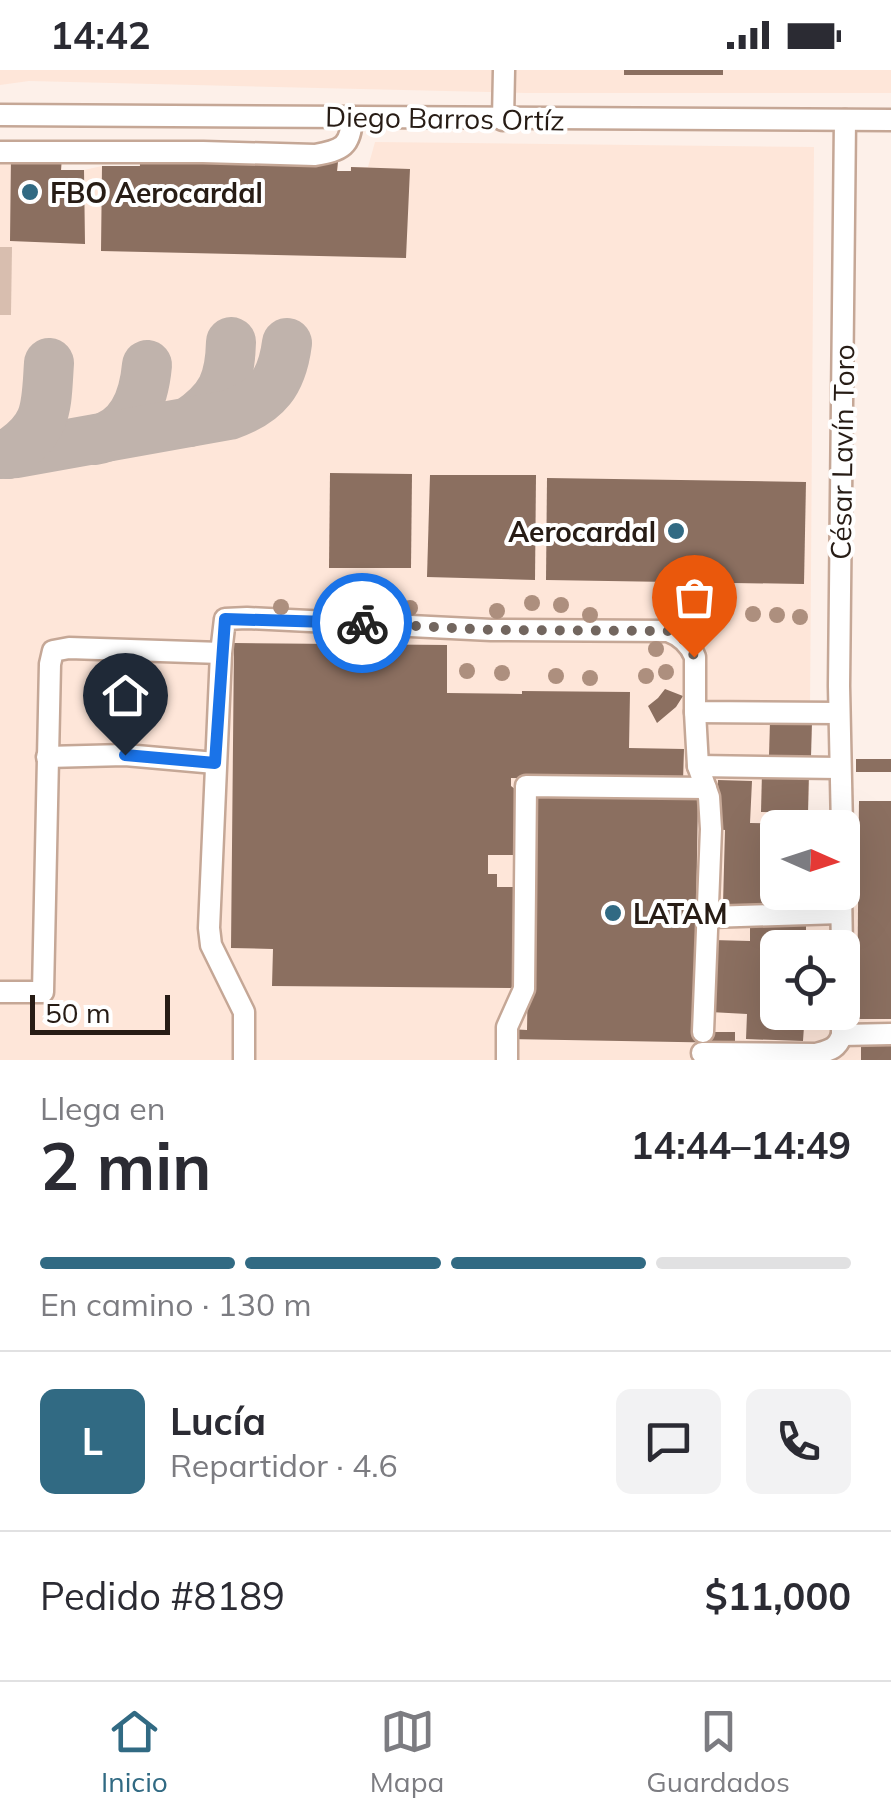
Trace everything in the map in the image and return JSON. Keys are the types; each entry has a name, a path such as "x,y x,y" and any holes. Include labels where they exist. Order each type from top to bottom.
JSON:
{"street":[{"path":"504,70 504,120"},
{"name":"Diego Barros Ortíz","path":"0,115 891,120"},
{"path":"0,152 314,154 344,146 351,135 352,117"},
{"name":"César Lavín Toro","path":"841,810 846,120"},
{"path":"244,1060 244,1012 211,945 209,928 221,653 223,621 227,618 491,630 668,631 678,635 692,649 694,657 698,766 709,797 711,829 703,1047 816,1054 839,1044 842,1030"},
{"path":"0,992 44,992 47,758 53,651 69,648 221,653"},
{"path":"696,712 840,712"},
{"path":"47,758 125,755 215,763"},
{"path":"698,766 839,776"},
{"path":"507,1060 507,1028 524,990 526,786 706,788"},
{"path":"709,916 770,910"},
{"path":"842,1035 891,1034"}],"shaded area":[{"path":"0,70 891,70 891,93 526,93 29,81 0,85"},
{"path":"375,142 814,147 812,722 808,810 760,810 760,910 860,910 859,801 891,801 891,1060 0,1060 0,155 62,156 62,170 139,166 140,156 338,162 338,171 350,171 351,167 368,167"},
{"path":"0,247 12,247 11,315 0,315"}],"building":[{"path":"624,70 723,70 723,75 624,75"},
{"path":"11,155 62,156 61,170 84,170 85,244 10,241"},
{"path":"140,156 338,162 337,171 351,171 351,167 410,169 406,258 101,251 102,166 140,166"},
{"path":"330,473 412,474 411,568 329,568"},
{"name":"Aerocardal","path":"430,475 536,475 535,580 427,577"},
{"name":"Aerocardal","path":"547,478 806,482 804,584 546,580"},
{"path":"234,643 447,645 447,693 630,692 629,748 684,749 683,781 511,778 511,786 520,793 519,855 488,855 488,874 497,874 497,887 523,887 522,988 272,986 273,949 231,948"},
{"path":"665,689 683,696 657,723 648,706"},
{"path":"770,721 812,722 811,757 769,756"},
{"path":"856,759 891,759 891,772 856,772"},
{"path":"762,772 809,773 808,810 761,810"},
{"path":"718,780 752,781 750,823 760,823 760,905 723,904 725,830 716,829"},
{"name":"LATAM","path":"531,793 698,796 694,1032 735,1032 735,1043 508,1039 508,1029 527,1030"},
{"path":"859,801 891,801 891,1019 860,1019"},
{"path":"806,921 806,930 760,930 760,1030 804,1030 803,1041 746,1039 747,1014 710,1012 713,940 750,941 750,922"},
{"path":"861,1038 891,1038 891,1060 861,1060"}],"taxiway":[{"path":"189,422 222,388 229,368 231,342"},
{"path":"0,454 242,410 270,389 281,369 287,343"},
{"path":"8,454 31,435 43,415 49,363"},
{"path":"94,440 118,430 134,413 147,365"}],"way so far":[{"path":"362,623 491,630 668,631 687,642 694,657"}],"place":[{"name":"FBO Aerocardal","path":"30,192"},
{"name":"Aerocardal","path":"676,531"},
{"name":"LATAM","path":"613,913"}],"route":[{"path":"125,755 215,763 225,619 362,623"}]}
